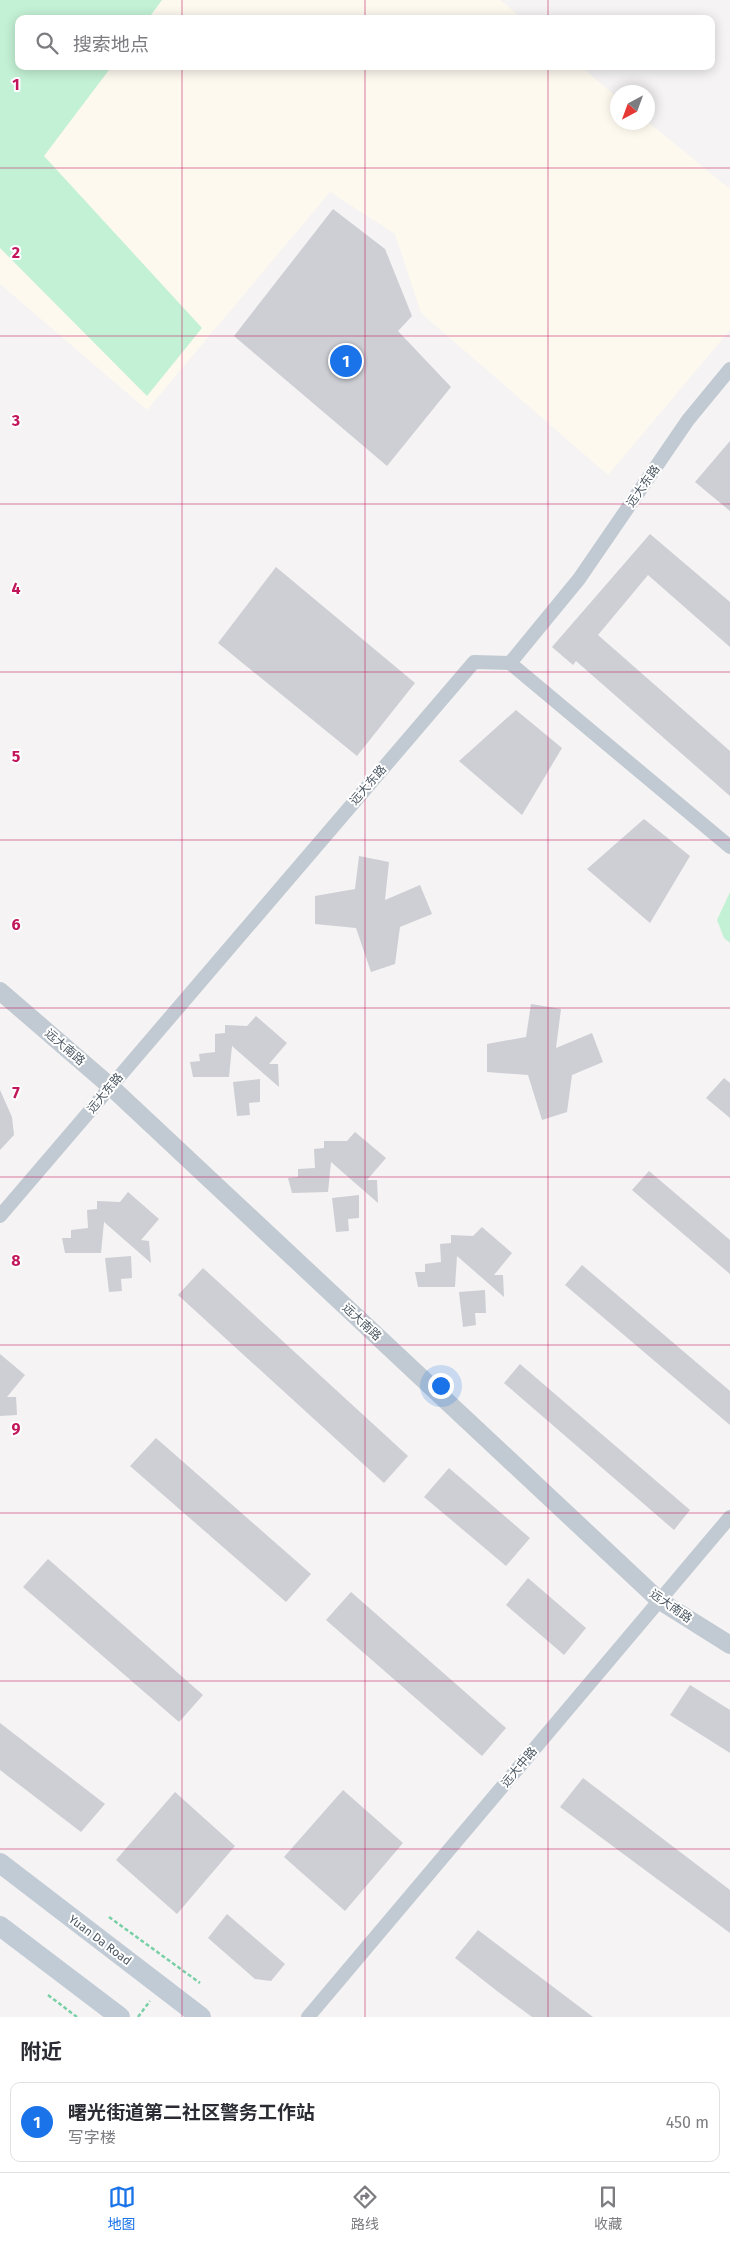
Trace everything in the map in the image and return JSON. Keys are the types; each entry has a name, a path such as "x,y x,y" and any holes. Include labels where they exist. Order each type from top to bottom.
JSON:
{"main road":[{"name":"Yuan Da Road","path":"0,1864 201,2017"},
{"path":"0,1926 120,2017"}],"street":[{"name":"远大东路","path":"0,1216 474,662 510,663 579,579 688,420 730,369"},
{"path":"510,663 730,847"},
{"name":"远大南路","path":"0,991 110,1086 660,1601 730,1645"},
{"name":"远大中路","path":"308,2017 730,1517"}],"path":[{"path":"109,1917 200,1983"},
{"path":"48,1995 77,2017"}],"shaded area":[{"path":"0,0 500,0 518,15 15,15 15,70 585,70 610,91 610,130 655,130 655,128 730,189 730,330 608,475 421,313 395,234 330,192 147,410 0,284"}],"green space":[{"path":"0,0 162,0 151,15 15,15 15,70 109,70 44,156 202,328 147,396 0,248"},
{"path":"730,892 730,943 724,938 717,920"}],"building":[{"path":"333,209 385,249 412,316 398,331 451,387 387,466 234,336"},
{"path":"730,441 730,511 695,482"},
{"path":"650,534 730,602 730,647 648,575 598,635 730,751 730,796 576,661 573,665 552,647"},
{"path":"276,567 415,683 357,756 218,643"},
{"path":"516,710 562,748 522,815 459,761"},
{"path":"644,819 690,856 650,923 587,869"},
{"path":"359,856 389,862 385,900 420,885 432,914 400,927 395,964 371,972 356,928 315,924 315,896 355,889"},
{"path":"531,1004 561,1009 556,1048 592,1033 603,1062 572,1075 567,1112 542,1120 528,1075 487,1072 487,1044 526,1037"},
{"path":"256,1016 287,1043 269,1064 278,1064 279,1087 232,1046 229,1077 193,1077 190,1062 200,1061 199,1054 215,1052 215,1034 225,1033 225,1025 247,1026"},
{"path":"724,1078 730,1083 730,1118 706,1098"},
{"path":"260,1079 260,1102 249,1103 250,1115 237,1116 233,1082"},
{"path":"0,1090 12,1117 14,1135 0,1150"},
{"path":"355,1132 386,1158 367,1180 377,1180 378,1203 331,1162 328,1192 292,1193 288,1178 298,1177 298,1169 315,1168 314,1149 324,1148 324,1141 347,1141"},
{"path":"649,1171 730,1240 730,1274 632,1190"},
{"path":"128,1192 159,1219 141,1240 149,1241 151,1263 104,1222 101,1253 65,1253 62,1238 71,1238 71,1230 88,1228 87,1210 97,1209 97,1201 120,1202"},
{"path":"359,1195 359,1218 348,1219 349,1231 336,1232 332,1198"},
{"path":"482,1227 512,1253 494,1275 503,1275 504,1297 457,1256 455,1287 418,1287 415,1272 425,1272 425,1264 441,1262 440,1244 451,1243 451,1235 473,1236"},
{"path":"131,1256 132,1278 121,1279 122,1291 109,1292 105,1258"},
{"path":"582,1265 730,1391 730,1425 565,1285"},
{"path":"203,1268 408,1456 384,1483 178,1295"},
{"path":"485,1290 486,1313 475,1313 476,1325 463,1327 459,1292"},
{"path":"0,1354 25,1375 7,1397 16,1397 17,1415 0,1416"},
{"path":"520,1364 690,1510 674,1530 504,1383"},
{"path":"156,1438 311,1574 286,1602 130,1466"},
{"path":"449,1468 530,1538 506,1566 424,1497"},
{"path":"48,1559 203,1695 179,1722 23,1587"},
{"path":"528,1578 586,1628 564,1655 506,1605"},
{"path":"351,1592 506,1728 482,1756 326,1620"},
{"path":"690,1685 730,1710 730,1753 670,1715"},
{"path":"0,1723 105,1804 81,1832 0,1770"},
{"path":"583,1778 730,1890 730,1933 560,1807"},
{"path":"343,1790 403,1843 345,1911 284,1857"},
{"path":"175,1792 235,1846 177,1914 116,1860"},
{"path":"227,1914 285,1964 271,1981 255,1979 208,1938"},
{"path":"478,1930 593,2017 532,2017 497,1991 455,1958"}],"place":[{"name":"曙光街道第二社区警务工作站","path":"346,361"}]}
